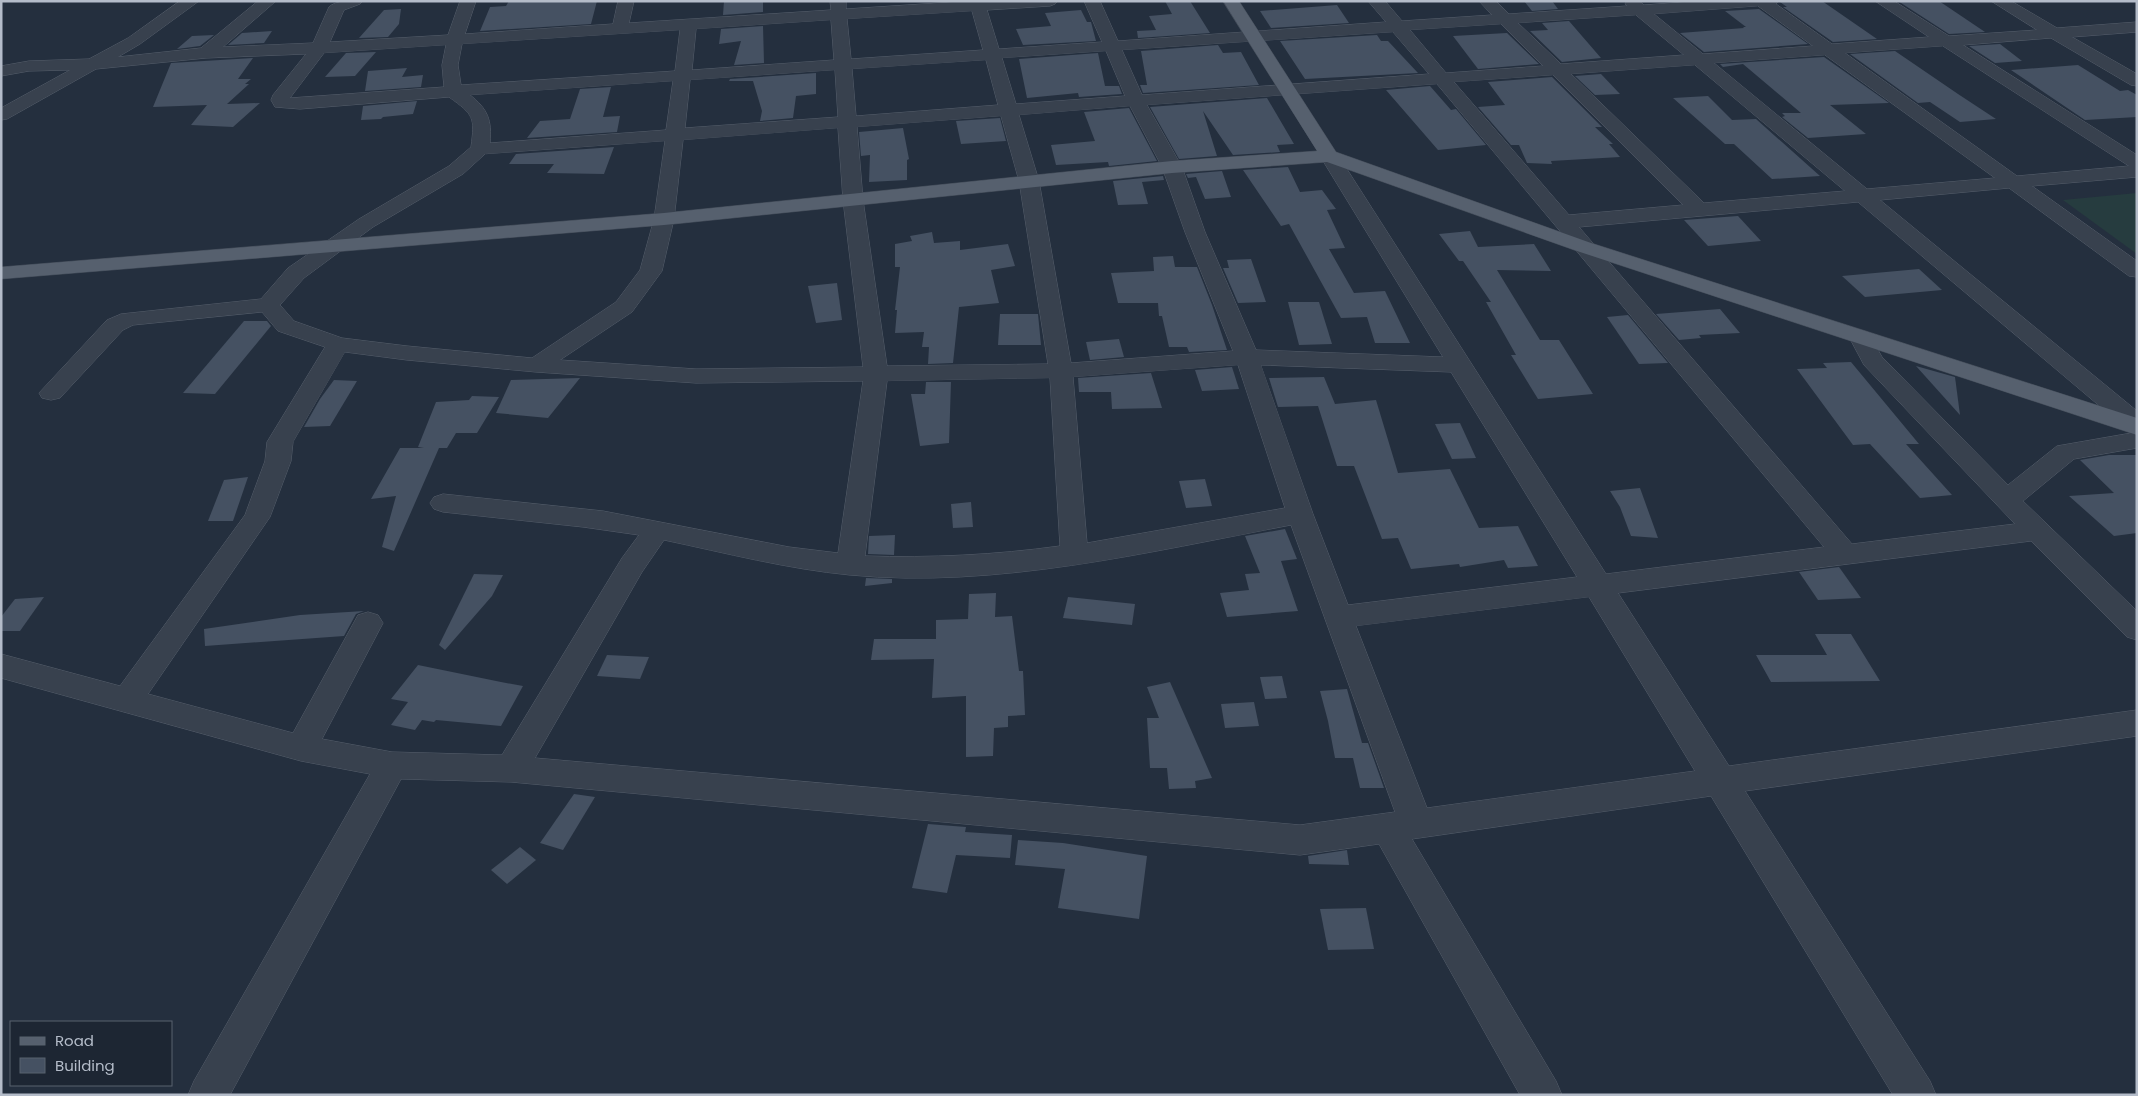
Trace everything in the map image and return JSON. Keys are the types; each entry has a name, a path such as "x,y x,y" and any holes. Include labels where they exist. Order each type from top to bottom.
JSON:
{"main road":[{"path":"1231,1 1330,156"},
{"path":"1,273 664,219 1029,181 1330,156 1584,247 2137,426"}],"street":[{"path":"1,115 134,41 191,1"},
{"path":"206,53 268,1"},
{"path":"355,1 337,7 320,48 282,96 281,103 300,104 1398,27 1506,19 1636,6 1770,1"},
{"path":"468,1 455,39 450,65 453,92 478,110 481,116 483,124 480,149"},
{"path":"620,29 626,1"},
{"path":"1,70 29,66 94,64 206,53 320,48 689,24 838,8 1050,1"},
{"path":"1092,1 1136,100 1172,168 1195,232 1247,357 1300,514 1339,617 1402,826 1542,1095"},
{"path":"1376,1 1846,555"},
{"path":"1488,1 1699,210"},
{"path":"1883,1 2137,163"},
{"path":"1999,1 2137,81"},
{"path":"1762,2 2137,271"},
{"path":"977,4 1029,181 1061,371 1074,555"},
{"path":"1636,6 1865,195 2137,426"},
{"path":"838,8 853,200 876,373 850,565"},
{"path":"536,365 608,319 632,298 651,271 664,219 689,24"},
{"path":"51,393 115,325 129,320 268,305 296,273 366,223 456,170 480,149 2137,27"},
{"path":"1330,156 1916,1095"},
{"path":"1563,222 2137,171"},
{"path":"268,305 286,326 338,344 407,353 536,365 696,376 1061,371 1247,357 1461,365"},
{"path":"1860,337 1872,360 2037,532 2137,629"},
{"path":"127,700 257,517 278,461 280,442 338,344"},
{"path":"2007,500 2066,452 2091,446 2137,440"},
{"path":"443,503 604,520 757,550 850,565 937,566 1074,555 1300,514"},
{"path":"512,769 632,565 657,530"},
{"path":"1339,617 2037,532"},
{"path":"301,748 368,623"},
{"path":"1,666 301,748 392,765 512,769 1300,840 2137,724"},
{"path":"208,1095 392,765"}],"green space":[{"path":"2137,193 2137,254 2063,200"}],"building":[{"path":"509,1 597,1 591,24 480,31 490,7 506,6"},
{"path":"724,1 763,1 763,12 723,15"},
{"path":"1165,1 1190,1 1210,33 1138,38 1137,31 1156,30 1149,16 1172,14"},
{"path":"1524,1 1552,1 1558,9 1532,11"},
{"path":"1822,1 1877,39 1833,42 1783,7 1787,7 1780,2"},
{"path":"1898,1 1939,1 1985,32 1949,34"},
{"path":"1337,5 1349,23 1271,28 1260,11"},
{"path":"401,9 399,24 388,37 359,38 384,10"},
{"path":"1759,9 1808,44 1704,52 1680,33 1744,28 1746,27 1725,11"},
{"path":"1081,10 1087,22 1091,22 1096,41 1023,45 1016,29 1051,26 1045,13"},
{"path":"1569,21 1601,58 1562,62 1530,31 1548,30 1542,23"},
{"path":"763,26 764,63 734,65 741,41 719,44 721,29"},
{"path":"272,31 264,43 228,45 242,33"},
{"path":"1507,33 1539,64 1478,69 1453,36"},
{"path":"214,35 200,46 177,49 192,36"},
{"path":"1377,35 1381,41 1388,41 1418,73 1305,79 1280,41"},
{"path":"2000,44 2022,61 1995,63 1969,46"},
{"path":"1218,45 1223,53 1241,52 1259,85 1143,93 1140,85 1147,85 1141,51"},
{"path":"1895,51 1996,119 1960,122 1930,102 1918,103 1850,54"},
{"path":"376,52 355,76 325,77 346,53"},
{"path":"1098,53 1105,86 1119,86 1122,94 1079,97 1078,93 1027,98 1019,59"},
{"path":"1824,57 1889,103 1830,105 1866,134 1808,138 1782,117 1785,116 1782,113 1801,113 1743,64 1723,67 1720,64"},
{"path":"253,58 238,79 251,79 245,84 249,84 227,104 260,103 233,127 191,125 207,105 153,107 171,63"},
{"path":"2078,65 2120,91 2128,90 2137,95 2137,117 2085,120 2011,70"},
{"path":"407,68 402,77 423,75 421,87 365,91 368,71"},
{"path":"816,73 816,94 796,96 793,118 760,121 762,111 753,81 729,81 730,79"},
{"path":"1601,74 1620,94 1595,95 1575,76"},
{"path":"1552,77 1602,127 1595,127 1613,144 1609,144 1620,157 1551,161 1552,164 1527,163 1519,145 1511,145 1478,107 1505,105 1488,82"},
{"path":"1430,86 1451,110 1456,109 1486,145 1438,150 1386,90"},
{"path":"611,87 603,117 620,116 617,132 527,138 540,121 570,119 580,89"},
{"path":"1708,96 1732,120 1756,119 1820,176 1772,179 1734,144 1725,144 1673,98"},
{"path":"1267,98 1294,144 1277,145 1280,152 1233,155 1203,111 1217,156 1179,159 1150,107"},
{"path":"417,101 413,114 361,120 363,106"},
{"path":"1129,108 1157,161 1109,166 1108,162 1056,165 1051,145 1095,141 1084,112"},
{"path":"1000,118 1006,141 961,144 956,121"},
{"path":"903,128 909,159 907,160 907,180 869,182 870,155 861,156 859,132"},
{"path":"614,147 604,174 547,173 554,164 509,164 516,154"},
{"path":"1288,167 1300,192 1322,190 1336,209 1327,210 1345,248 1329,249 1354,293 1385,291 1410,343 1375,343 1367,317 1341,318 1289,224 1281,226 1243,170"},
{"path":"1222,171 1231,197 1205,199 1196,177 1188,178 1186,174"},
{"path":"1163,176 1164,180 1142,182 1148,204 1118,205 1113,181"},
{"path":"1738,216 1761,241 1708,246 1684,220"},
{"path":"1470,231 1478,247 1534,244 1551,271 1497,270 1540,340 1559,340 1593,394 1538,399 1511,355 1516,355 1486,302 1491,302 1463,261 1459,261 1439,234"},
{"path":"932,232 934,243 960,241 960,250 1008,244 1015,266 991,270 999,303 959,307 953,363 928,364 929,347 922,347 924,332 895,333 897,310 895,310 900,267 895,267 895,244 912,241 910,236"},
{"path":"1173,256 1175,267 1197,267 1227,350 1189,352 1187,347 1169,347 1162,316 1159,316 1158,303 1118,303 1111,273 1154,271 1153,257"},
{"path":"1251,259 1266,302 1238,303 1223,268 1229,268 1227,260"},
{"path":"1919,269 1942,290 1865,297 1842,276"},
{"path":"837,283 842,320 816,323 808,286"},
{"path":"1288,302 1319,302 1332,344 1299,345"},
{"path":"1720,309 1740,333 1699,335 1701,338 1679,340 1656,314"},
{"path":"1000,314 1038,314 1041,345 998,345"},
{"path":"1628,315 1668,363 1639,364 1607,317"},
{"path":"244,321 267,321 271,326 215,394 183,393"},
{"path":"1119,339 1124,357 1090,360 1086,342"},
{"path":"1851,362 1919,444 1906,444 1952,495 1920,498 1870,444 1853,445 1797,369 1827,368 1823,363"},
{"path":"1916,366 1955,377 1960,415"},
{"path":"1232,367 1239,389 1202,391 1195,370"},
{"path":"1151,373 1162,408 1112,409 1111,392 1079,392 1078,378"},
{"path":"1324,377 1335,404 1376,400 1398,473 1450,469 1479,528 1518,526 1538,566 1508,568 1504,560 1460,567 1459,564 1411,569 1398,538 1382,539 1354,466 1337,466 1318,406 1278,407 1269,378"},
{"path":"580,378 548,418 496,413 511,380"},
{"path":"334,380 357,381 330,426 304,427 320,399"},
{"path":"926,382 951,382 949,443 920,446 911,394 925,394"},
{"path":"472,396 499,397 477,433 456,433 447,448 439,448 394,551 382,547 396,496 371,499 400,448 424,448 418,447 436,402 469,400"},
{"path":"1460,423 1476,458 1452,459 1435,424"},
{"path":"2109,455 2137,455 2137,533 2114,536 2069,496 2114,493 2080,460"},
{"path":"248,477 233,521 208,521 224,480"},
{"path":"1205,479 1212,506 1186,508 1179,481"},
{"path":"1640,488 1658,538 1631,536 1620,507 1610,491"},
{"path":"971,502 973,527 953,528 951,504"},
{"path":"1285,529 1297,559 1281,561 1298,611 1227,617 1220,593 1249,590 1245,574 1260,573 1245,536"},
{"path":"895,535 894,555 868,554 869,536"},
{"path":"1839,567 1861,598 1818,600 1799,572"},
{"path":"474,574 503,575 492,596 445,650 439,645"},
{"path":"866,578 892,579 892,583 865,586"},
{"path":"996,593 995,617 1012,616 1019,671 1023,671 1025,715 1008,716 1008,727 994,728 993,756 966,757 966,696 932,698 934,659 871,660 874,639 936,639 936,620 968,619 969,594"},
{"path":"44,597 20,631 1,631 1,617 15,599"},
{"path":"1068,597 1135,604 1132,625 1063,618"},
{"path":"364,611 356,614 344,636 205,646 204,629 300,615"},
{"path":"1815,634 1851,634 1880,681 1771,682 1756,655 1827,655"},
{"path":"607,655 649,657 640,679 597,676"},
{"path":"418,665 523,686 501,726 436,720 434,722 422,720 415,730 391,725 408,702 391,699"},
{"path":"1282,676 1287,698 1265,699 1260,677"},
{"path":"1170,682 1212,778 1195,781 1196,788 1169,789 1167,768 1150,768 1147,718 1159,718 1147,687"},
{"path":"1347,689 1362,743 1368,743 1384,788 1360,788 1353,758 1335,758 1320,691"},
{"path":"1254,702 1259,726 1225,728 1221,704"},
{"path":"574,794 595,797 563,850 540,843"},
{"path":"928,824 966,827 965,832 1012,835 1010,858 956,855 947,893 912,888"},
{"path":"1018,840 1063,843 1147,856 1139,919 1058,908 1065,869 1015,865"},
{"path":"520,847 536,860 507,884 491,870"},
{"path":"1347,850 1349,865 1309,864 1308,856"},
{"path":"1366,908 1374,949 1328,950 1320,909"}]}
